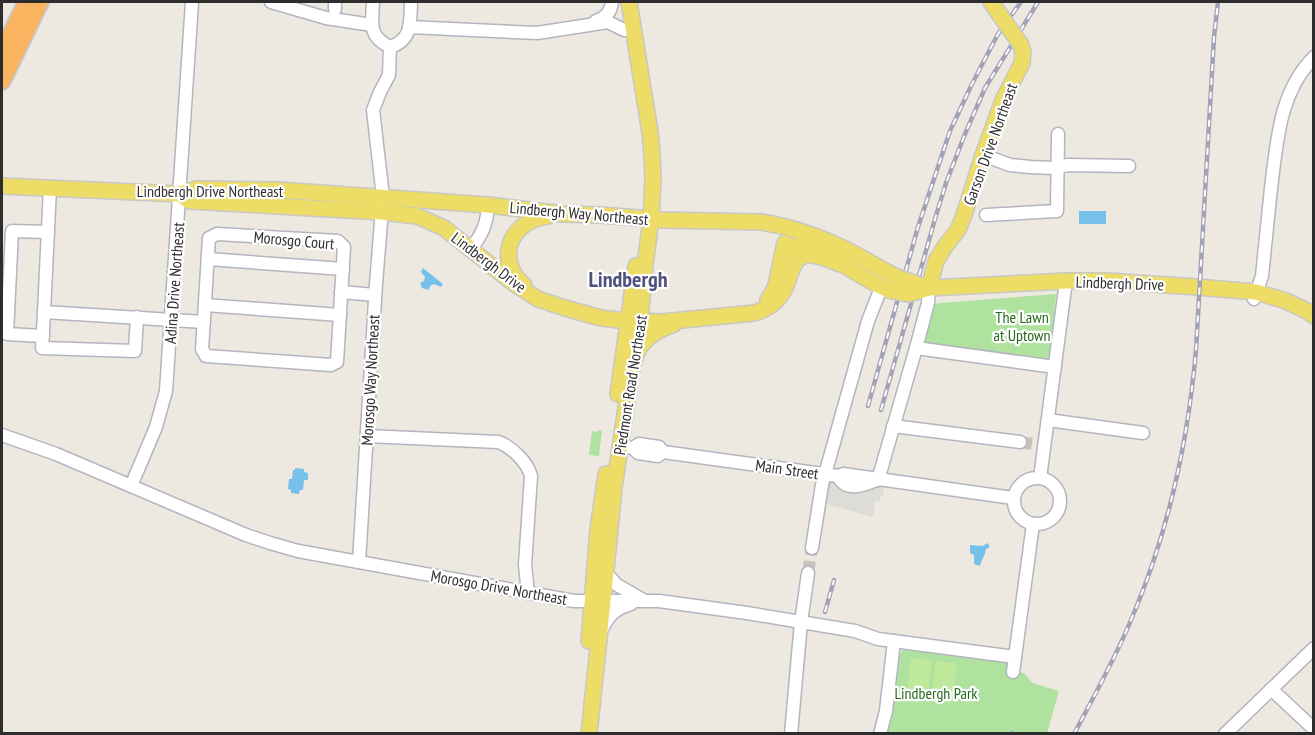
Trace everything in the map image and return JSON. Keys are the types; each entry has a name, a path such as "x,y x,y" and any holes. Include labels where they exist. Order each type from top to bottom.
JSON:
{"highway":[{"path":"2,52 27,2"},
{"path":"2,81 40,2"}],"main road":[{"name":"Piedmont Road Northeast","path":"620,2 644,156 646,219"},
{"name":"Piedmont Road Northeast","path":"589,734 600,634 598,601 600,513 615,417 634,321 652,154 629,2"},
{"name":"Garson Drive Northeast","path":"923,288 936,261 958,230 1003,100 1022,63 1021,45 995,7"},
{"name":"Lindbergh Drive Northeast","path":"2,186 180,194 197,189 279,190 382,205"},
{"name":"Lindbergh Way Northeast","path":"382,205 485,205 562,214 646,219 724,220 776,225"},
{"name":"Lindbergh Drive","path":"382,205 417,216 444,228 512,282 538,299 602,318 662,322 764,311 782,294 792,268 801,257 806,255 820,256 908,294 923,288 1066,281 1121,282 1255,296 1286,301 1312,312"},
{"path":"538,299 513,272 509,257 511,241 526,222 539,217 562,214"},
{"name":"Lindbergh Drive","path":"776,225 817,236 851,252 890,285"},
{"path":"754,313 773,292 783,252 785,238 776,225"},
{"name":"Lindbergh Drive","path":"783,252 793,246 804,246 840,264"},
{"path":"637,352 648,337 682,320"},
{"name":"Piedmont Road Northeast","path":"580,734 598,601 606,573 614,488 627,447 632,367 637,352 634,321"}],"street":[{"name":"Adina Drive Northeast","path":"130,486 156,427 162,408 168,371 192,2"},
{"path":"271,2 297,6 326,18 372,25"},
{"path":"373,2 372,29 374,35 390,47 406,39 411,2"},
{"path":"580,26 601,20 611,9 612,2"},
{"path":"409,27 537,33 608,22 624,30"},
{"name":"Morosgo Way Northeast","path":"359,562 382,205 373,110 389,75 390,47"},
{"path":"1255,296 1262,276 1278,129 1284,105 1299,76 1314,57"},
{"path":"986,215 1057,211 1055,167 1058,134"},
{"path":"983,155 1010,165 1030,167 1035,174 1050,174 1055,167 1068,165 1129,166"},
{"path":"50,188 42,348 135,351 137,317"},
{"path":"468,247 485,205"},
{"path":"43,336 7,334 12,231 48,232"},
{"name":"Morosgo Court","path":"217,234 338,241 344,247 343,269 337,362 331,365 206,356 202,349 209,238 217,234"},
{"path":"208,259 343,269"},
{"path":"1040,478 1039,445 1048,420 1066,281"},
{"path":"812,548 832,475 868,321 890,285"},
{"path":"923,288 928,303 878,480 1013,498"},
{"path":"341,292 375,295"},
{"path":"205,306 340,315"},
{"path":"44,312 204,321"},
{"path":"916,348 1055,367"},
{"path":"1048,420 1143,433"},
{"path":"893,426 1020,442"},
{"name":"Morosgo Drive Northeast","path":"2,435 56,454 270,543 298,551 574,601 659,601 702,606 855,631 879,639 1016,657"},
{"path":"367,436 498,442 510,448 526,464 531,476 525,565 528,593"},
{"name":"Main Street","path":"627,447 638,453 658,456 663,452 878,480"},
{"path":"1040,478 1053,484 1060,504 1058,511 1048,522 1034,524 1020,518 1013,498 1015,491 1025,480 1040,478"},
{"path":"1013,672 1034,524"},
{"path":"606,573 617,585 644,601"},
{"path":"791,734 801,622 808,573"},
{"path":"600,634 613,612 628,604 644,601"},
{"path":"880,734 886,711 894,641"},
{"path":"1225,734 1314,648"},
{"path":"1271,689 1314,729"}],"green space":[{"name":"The Lawn at Uptown","path":"1056,294 1049,358 1041,361 932,346 925,342 923,335 932,305"},
{"path":"592,431 602,431 599,456 589,455"},
{"name":"Lindbergh Park","path":"907,648 1005,661 1010,671 1024,673 1032,683 1059,691 1047,733 887,734 900,654"},
{"path":"911,658 932,660 927,700 906,697"},
{"path":"936,661 957,664 952,703 931,700"}],"shaded area":[{"path":"829,480 884,487 880,501 875,501 873,517 823,503"}],"water":[{"path":"1079,211 1106,211 1106,224 1079,224"},
{"path":"423,268 443,284 441,287 434,284 429,290 422,288 420,283 425,277 421,272"},
{"path":"295,468 304,469 304,472 308,473 308,480 304,480 303,490 300,490 299,494 291,493 288,489 289,479 292,479"},
{"path":"987,543 989,548 986,549 980,566 974,564 974,555 970,553 970,545 983,546"}],"tunnel":[{"path":"1020,442 1034,444"},
{"path":"808,573 812,548"}],"railway":[{"path":"868,406 918,227 950,131 998,34 1021,2"},
{"path":"881,410 946,183 985,88 1038,2"},
{"path":"1074,734 1118,649 1144,587 1166,521 1182,453 1196,350 1218,2"},
{"path":"825,612 834,580"}],"district":[{"name":"Lindbergh","path":"628,279"}]}
